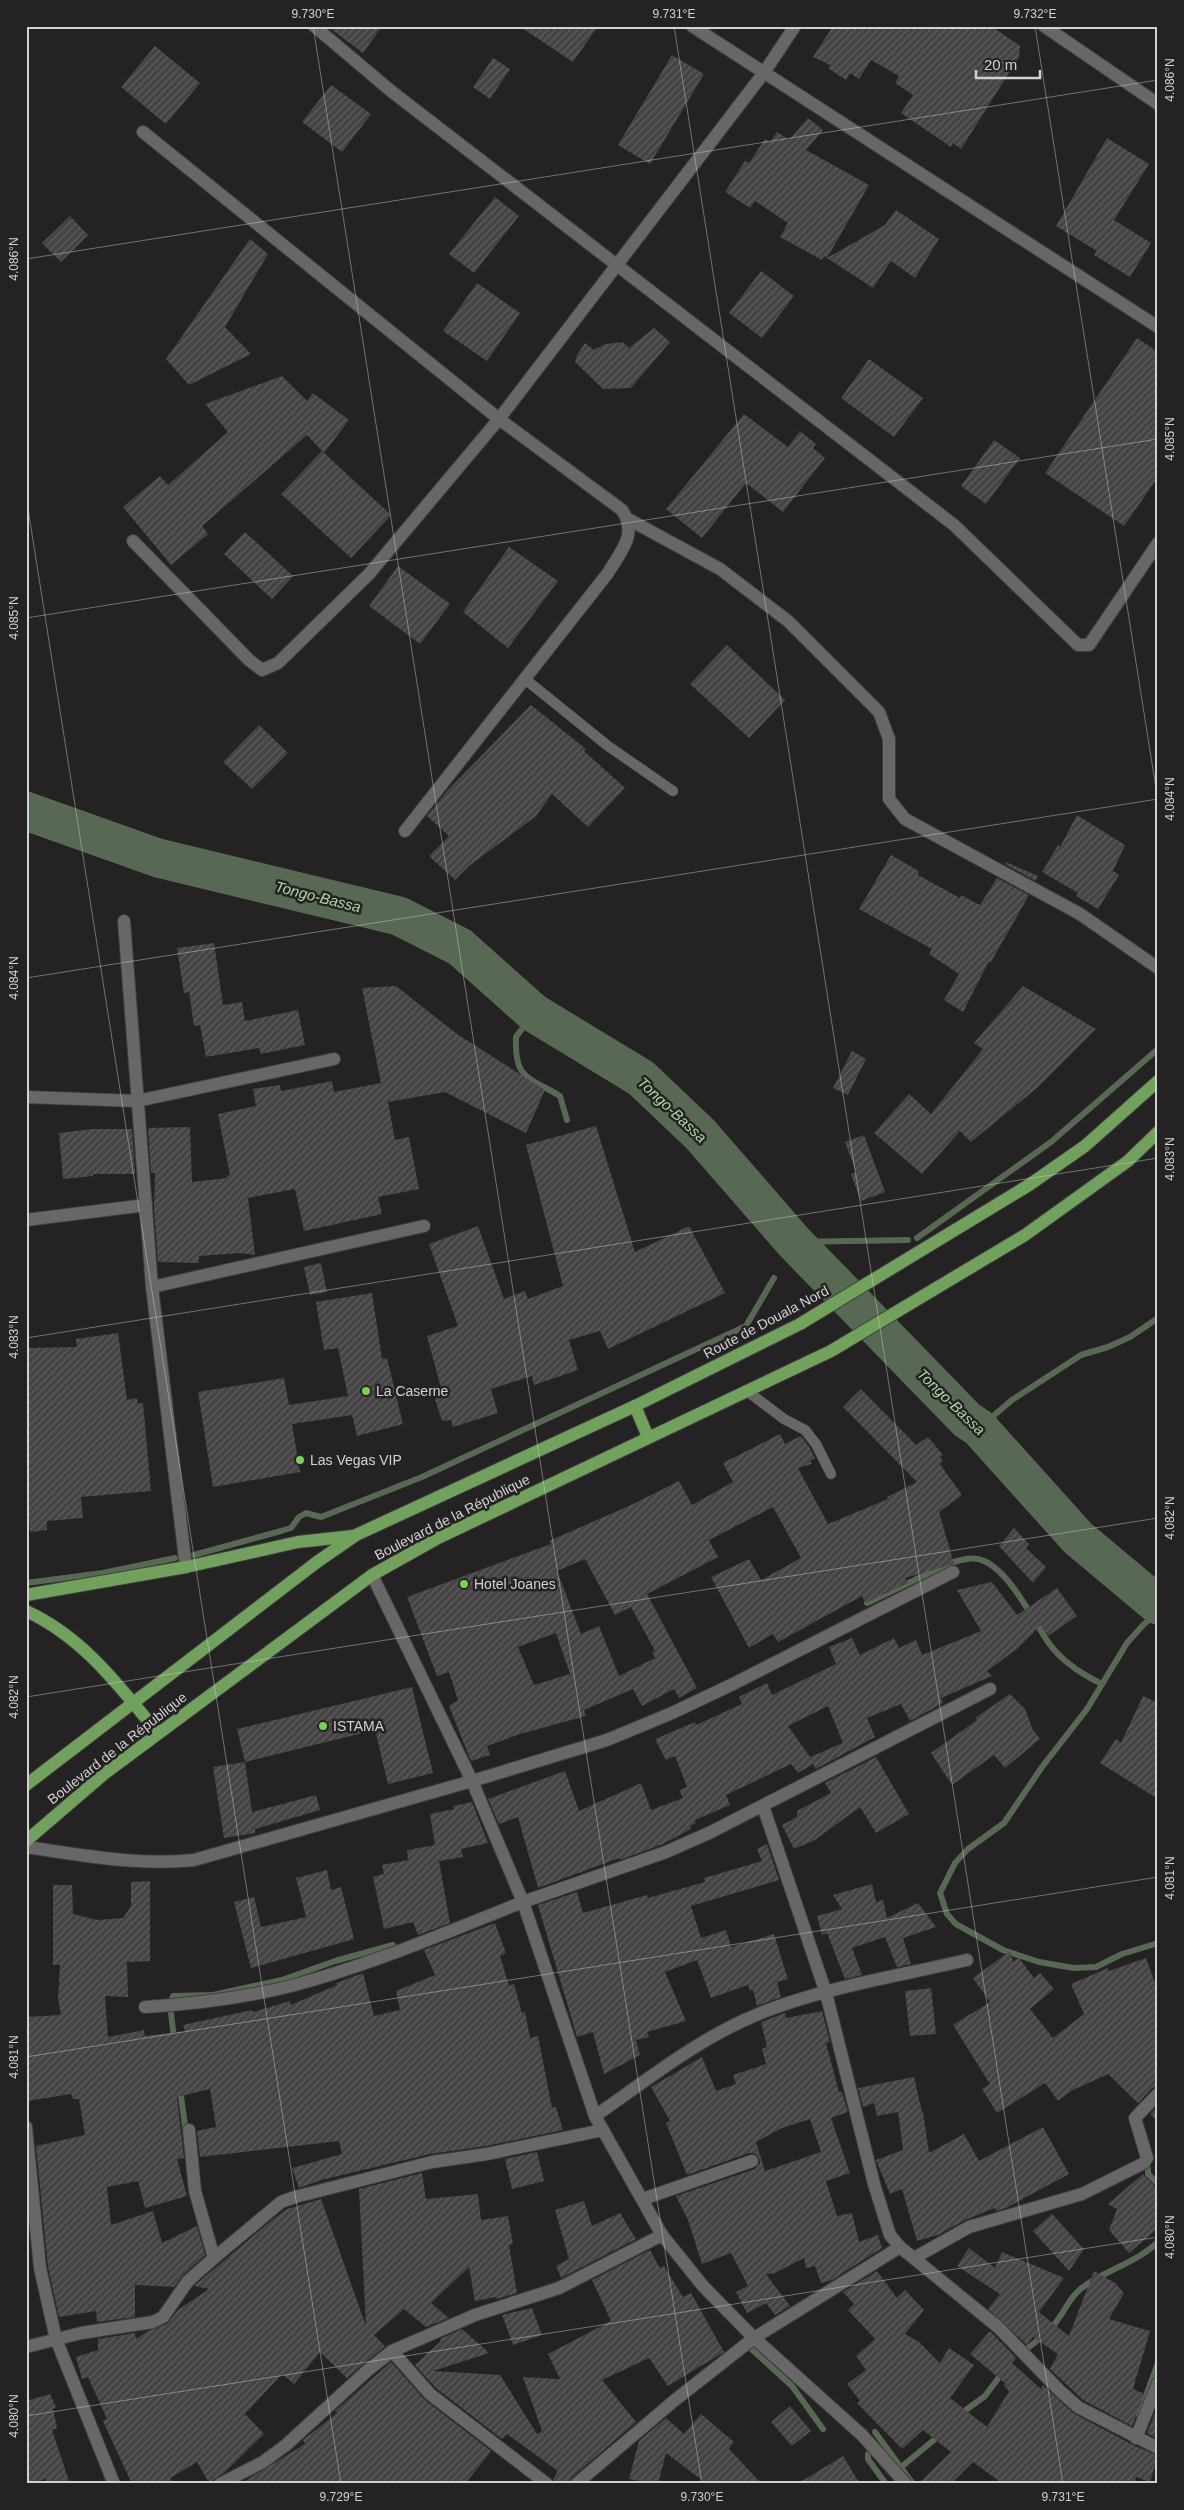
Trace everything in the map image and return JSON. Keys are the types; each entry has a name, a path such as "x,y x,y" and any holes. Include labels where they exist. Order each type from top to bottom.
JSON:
{"main road":[{"name":"Route de Douala Nord","path":"356,1535 635,1406 800,1324 1029,1185 1069,1157 1158,1081"},
{"name":"Boulevard de la République","path":"26,1841 104,1774 372,1575 438,1538 831,1351 1025,1235 1128,1161 1158,1132"},
{"path":"635,1406 648,1438"},
{"name":"Boulevard de la République","path":"26,1785 317,1562 356,1535"},
{"path":"26,1595 186,1567 298,1542 356,1535"},
{"path":"26,1611 71,1637 111,1676 158,1733"}],"street":[{"path":"314,26 391,91 954,525 1078,645 1089,645 1158,543"},
{"path":"692,26 763,74 1158,327"},
{"path":"133,541 249,660 262,670 278,663 369,574 499,419 763,74 795,26"},
{"path":"1044,26 1158,104"},
{"path":"143,132 499,419 622,510 628,520 630,528 627,541 608,573 405,831"},
{"path":"628,520 727,574 788,621 879,712 890,739 888,799 905,819 1080,914 1158,968"},
{"path":"124,921 152,1287 186,1567"},
{"path":"26,1098 137,1101 334,1060"},
{"path":"26,1220 146,1205"},
{"path":"152,1287 424,1226"},
{"path":"26,1847 138,1862 164,1863 194,1860 472,1781 607,1740 672,1714 954,1572"},
{"path":"372,1575 472,1781 523,1902 595,2116 662,2235 703,2286 754,2338 862,2435 906,2484"},
{"path":"145,2007 195,2004 291,1986 357,1966 523,1902 666,1852 763,1806 990,1689"},
{"path":"763,1806 826,1993 874,2184 890,2234 900,2247 998,2327 1078,2407 1158,2448"},
{"path":"595,2116 670,2064 733,2026 757,2014 826,1993 967,1960"},
{"path":"914,2258 969,2227 1082,2194 1144,2163 1147,2158 1135,2118 1158,2094"},
{"path":"26,2127 29,2188 40,2268 56,2339 114,2484"},
{"path":"189,2130 195,2191 214,2258"},
{"path":"26,2346 153,2322 163,2317 188,2281 281,2202 432,2162 488,2154 603,2130"},
{"path":"642,2199 752,2161"},
{"path":"220,2484 262,2462 286,2445 368,2370 392,2351 475,2315 558,2288 662,2235"},
{"path":"576,2484 675,2400 754,2338 900,2247"},
{"path":"392,2351 430,2394 547,2484"},
{"path":"1136,2438 1158,2383"}],"lane":[{"path":"525,679 608,746 673,791"},
{"path":"747,1391 784,1418 805,1430 816,1444 831,1474"}],"building":[{"path":"327,26 382,26 363,53"},
{"path":"519,26 598,26 573,62"},
{"path":"833,26 991,26 1020,46 1019,57 961,149 953,143 951,147 901,113 913,95 895,83 899,76 871,60 859,79 850,73 846,80 828,68 830,65 813,57"},
{"path":"155,46 200,83 166,124 121,87"},
{"path":"672,55 704,74 650,164 618,145"},
{"path":"493,58 510,69 490,99 473,87"},
{"path":"331,85 371,114 342,152 302,122"},
{"path":"808,118 823,130 806,150 869,185 827,258 824,256 822,260 780,237 788,223 755,201 750,208 725,192 745,161 749,163 765,139 770,142 777,132 789,140"},
{"path":"1107,138 1149,164 1114,220 1151,243 1130,277 1094,255 1097,251 1056,226"},
{"path":"495,197 519,216 474,273 449,254"},
{"path":"896,210 939,239 915,278 891,261 873,288 827,258 885,225"},
{"path":"70,216 88,235 61,262 42,243"},
{"path":"250,239 268,254 225,327 251,354 189,385 166,359"},
{"path":"761,271 794,296 762,338 729,313"},
{"path":"477,283 520,313 487,361 443,331"},
{"path":"654,328 670,342 631,388 603,389 575,362 585,343 594,350 605,344 623,342 629,348"},
{"path":"1137,338 1158,352 1158,477 1124,526 1045,473"},
{"path":"869,359 923,398 894,437 841,398"},
{"path":"282,376 307,401 313,393 349,420 324,453 307,435 202,526 208,534 171,565 123,507 160,476 168,485 228,432 205,404"},
{"path":"744,414 788,447 800,431 816,444 813,448 825,458 783,512 746,483 702,538 666,509"},
{"path":"994,440 1020,458 986,504 961,486"},
{"path":"322,451 391,515 351,558 281,494"},
{"path":"245,532 293,576 272,599 224,554"},
{"path":"509,547 558,581 508,648 463,612"},
{"path":"398,566 450,604 420,644 369,606"},
{"path":"727,645 785,700 749,738 690,684"},
{"path":"531,705 586,749 584,751 625,788 588,827 552,794 536,816 469,866 455,880 429,856 449,836 427,816 447,791"},
{"path":"259,725 288,753 252,789 223,762"},
{"path":"1077,815 1125,845 1113,871 1119,875 1098,909 1076,896 1078,893 1042,872 1058,845 1060,847"},
{"path":"891,855 919,871 918,875 960,898 961,895 980,905 997,878 1029,895 991,962 989,961 963,1012 944,1000 959,974 929,954 932,949 859,909"},
{"path":"1006,862 1038,876 1036,881 1005,864"},
{"path":"214,943 223,1005 242,1002 245,1021 298,1010 305,1045 261,1054 259,1048 206,1057 200,1025 194,1026 189,992 184,993 177,948"},
{"path":"396,986 457,1034 545,1090 526,1133 445,1092 388,1102 395,1140 409,1137 419,1189 378,1197 382,1214 304,1231 295,1189 248,1198 255,1255 240,1253 199,1256 199,1263 158,1262 154,1209 155,1173 151,1173 148,1128 190,1127 192,1182 227,1178 230,1175 218,1114 256,1106 253,1089 280,1085 281,1091 332,1081 334,1092 381,1083 362,988"},
{"path":"1023,986 1096,1029 1037,1088 971,1142 960,1131 922,1174 874,1133 909,1094 931,1114 983,1049 974,1043"},
{"path":"852,1051 866,1059 848,1095 833,1088"},
{"path":"596,1126 635,1252 689,1226 725,1293 608,1349 600,1331 569,1340 578,1370 534,1385 532,1376 491,1389 498,1413 453,1427 451,1420 442,1421 434,1396 442,1392 427,1336 458,1326 429,1244 478,1226 504,1299 525,1291 528,1299 563,1286 526,1145"},
{"path":"92,1129 132,1129 135,1174 93,1174 93,1176 63,1179 59,1133"},
{"path":"864,1135 885,1192 861,1201 851,1174 856,1172 845,1142"},
{"path":"321,1263 327,1292 310,1295 304,1267"},
{"path":"372,1293 382,1359 387,1358 403,1424 357,1436 352,1415 292,1424 300,1472 213,1487 198,1392 284,1378 289,1405 348,1396 338,1348 324,1350 316,1302"},
{"path":"118,1333 127,1400 137,1398 138,1404 143,1403 151,1491 81,1497 83,1518 47,1521 47,1530 30,1532 26,1490 26,1348 77,1347 76,1339"},
{"path":"861,1389 916,1445 928,1437 943,1455 940,1457 943,1461 940,1464 962,1495 939,1512 954,1564 905,1578 908,1583 865,1603 862,1596 778,1642 773,1634 749,1648 711,1577 749,1559 761,1580 801,1558 773,1507 709,1540 718,1557 647,1594 697,1688 679,1698 674,1689 642,1706 633,1689 584,1710 586,1716 520,1734 487,1746 490,1755 471,1761 449,1706 458,1700 449,1672 437,1676 407,1597 551,1544 549,1541 631,1505 679,1481 692,1505 733,1482 723,1463 780,1434 785,1444 801,1436 810,1448 815,1458 810,1461 812,1464 798,1468 828,1524 888,1499 887,1497 917,1482 843,1407","holes":["585,1559 615,1615 631,1607 655,1651 652,1652 655,1658 619,1676 599,1626 581,1634 557,1571","556,1633 570,1674 534,1685 518,1647"]},
{"path":"1014,1528 1029,1544 1026,1548 1046,1567 1033,1583 999,1546"},
{"path":"992,1582 1017,1615 1057,1588 1077,1616 1048,1636 1041,1625 1017,1649 987,1671 992,1676 941,1698 943,1703 910,1721 901,1704 867,1718 875,1737 816,1769 813,1764 798,1773 791,1764 726,1795 730,1805 695,1820 696,1823 690,1826 691,1829 663,1844 620,1860 619,1858 538,1888 518,1817 499,1824 488,1799 565,1771 579,1811 641,1783 651,1810 683,1798 679,1790 687,1787 675,1756 666,1760 655,1739 695,1722 696,1725 742,1704 739,1697 767,1683 772,1695 836,1664 829,1647 852,1638 860,1655 894,1638 899,1648 916,1640 922,1655 981,1631 957,1590","holes":["828,1706 843,1743 810,1757 788,1726"]},
{"path":"412,1687 433,1773 388,1784 375,1730 245,1762 237,1729"},
{"path":"1010,1694 1025,1709 1033,1730 1040,1739 1005,1768 994,1755 952,1785 931,1753 977,1720 975,1718"},
{"path":"1143,1696 1158,1703 1158,1799 1100,1763 1116,1739 1121,1743"},
{"path":"876,1757 909,1814 876,1833 860,1807 815,1840 794,1849 782,1825 797,1817 797,1811 831,1793 825,1783"},
{"path":"245,1762 252,1812 316,1795 320,1810 255,1829 255,1833 224,1838 213,1767"},
{"path":"472,1802 488,1843 461,1849 463,1857 439,1861 450,1923 418,1935 413,1922 384,1929 373,1877 384,1874 382,1865 408,1860 407,1850 435,1845 430,1814 454,1809 453,1806"},
{"path":"767,1844 779,1880 691,1906 701,1938 726,1930 731,1947 774,1934 788,1979 777,1982 781,1997 757,2006 753,1990 750,1991 748,1985 711,1998 697,1960 665,1972 686,2021 647,2032 649,2037 636,2040 640,2055 604,2074 593,2032 577,2037 538,1905 577,1892 583,1913 647,1895 648,1898 705,1882 704,1878 762,1861 757,1849"},
{"path":"327,1870 331,1890 341,1887 354,1939 251,1968 234,1902 254,1897 261,1927 306,1917 296,1878"},
{"path":"150,1881 150,1961 127,1962 128,1997 105,1996 108,2037 144,2030 145,2036 185,2031 183,2025 252,2010 253,2012 290,2001 291,2005 337,1985 336,1983 363,1973 374,2016 400,2010 396,1991 435,1975 424,1950 495,1923 506,1953 500,1956 509,1986 514,1984 522,2013 525,2012 530,2038 538,2036 552,2108 556,2107 563,2130 486,2146 430,2154 321,2180 299,2188 292,2168 342,2154 339,2141 200,2157 197,2131 216,2127 210,2089 177,2097 184,2158 177,2159 187,2196 145,2208 138,2181 107,2187 111,2225 153,2211 162,2243 197,2226 205,2255 183,2275 174,2287 135,2285 135,2317 97,2322 96,2311 59,2317 48,2267 36,2146 85,2135 79,2099 73,2099 71,2094 28,2101 26,2084 26,2017 61,2015 58,1998 60,1965 53,1965 53,1885 72,1885 73,1914 97,1920 123,1918 131,1906 131,1882"},
{"path":"872,1884 876,1902 883,1900 887,1918 918,1903 936,1927 903,1938 911,1964 897,1967 885,1937 852,1948 862,1975 845,1979 827,1933 822,1935 817,1916 842,1909 833,1895"},
{"path":"1010,1951 1013,1962 1019,1958 1034,1978 1040,1973 1054,1989 1030,2009 1053,2038 1084,2014 1071,1984 1108,1968 1109,1971 1146,1958 1158,1991 1158,2086 1152,2088 1138,2103 1108,2074 1071,2091 1058,2101 1045,2083 997,2113 982,2089 990,2084 953,2025 990,2002 973,1978"},
{"path":"931,1988 936,2034 910,2036 905,1991"},
{"path":"822,2011 830,2042 826,2043 839,2092 842,2092 848,2112 831,2118 850,2173 826,2181 837,2216 852,2213 859,2242 878,2235 882,2248 832,2280 821,2283 815,2266 806,2268 804,2258 775,2273 766,2274 790,2306 775,2315 766,2303 747,2313 736,2292 748,2286 731,2253 702,2264 688,2220 676,2196 755,2169 760,2163 759,2158 754,2153 749,2153 687,2175 666,2123 670,2121 651,2087 702,2057 716,2091 736,2084 733,2075 766,2064 762,2049 767,2047 761,2022 785,2013 786,2018","holes":["810,2119 821,2152 765,2171 756,2142 782,2128"]},
{"path":"914,2077 923,2112 929,2153 964,2134 979,2161 1043,2127 1069,2174 1006,2208 996,2211 995,2208 965,2220 938,2235 917,2241 902,2189 890,2194 876,2160 903,2150 898,2112 877,2116 874,2103 863,2107 858,2088"},
{"path":"1158,2106 1158,2122 1150,2114"},
{"path":"537,2152 544,2181 512,2189 505,2159"},
{"path":"422,2173 426,2199 478,2194 481,2220 508,2216 513,2244 509,2245 517,2293 497,2299 496,2297 475,2301 469,2267 431,2303 449,2318 426,2327 404,2309 374,2335 385,2346 347,2378 320,2352 294,2384 282,2374 245,2414 264,2434 224,2473 209,2483 197,2462 170,2478 173,2484 132,2484 103,2421 107,2419 88,2377 82,2379 76,2357 98,2350 98,2339 135,2333 136,2339 148,2331 167,2324 178,2310 209,2289 194,2286 272,2220 287,2209 321,2199 366,2326 359,2189"},
{"path":"1143,2174 1158,2190 1158,2228 1129,2253 1109,2230 1117,2209 1108,2204"},
{"path":"584,2201 592,2226 620,2213 636,2239 561,2278 556,2266 569,2259 555,2210"},
{"path":"1052,2214 1084,2249 1069,2271 1033,2231"},
{"path":"969,2248 995,2268 1002,2252 1064,2278 1039,2312 1069,2336 1094,2271 1115,2283 1124,2293 1109,2319 1150,2331 1133,2389 1145,2394 1132,2426 1083,2400 1050,2369 1058,2354 1033,2337 1027,2345 988,2309 1000,2294 957,2266"},
{"path":"650,2250 660,2268 664,2266 683,2297 691,2293 724,2352 668,2386 649,2358 602,2380 636,2422 571,2478 568,2484 555,2484 553,2479 558,2471 507,2434 502,2439 436,2388 415,2365 441,2341 440,2339 462,2329 489,2353 433,2371 500,2375 537,2434 542,2431 523,2377 560,2379 548,2354 611,2321 592,2280"},
{"path":"877,2271 897,2298 905,2290 924,2310 905,2334 919,2342 940,2363 949,2348 974,2365 950,2398 987,2427 1009,2391 1004,2386 1006,2384 970,2354 990,2331 1016,2358 1012,2363 1041,2389 1043,2385 1073,2413 1158,2456 1150,2482 1136,2477 1134,2484 1003,2484 973,2462 951,2484 918,2484 951,2452 923,2430 902,2449 857,2403 860,2401 847,2384 866,2370 856,2356 875,2339 848,2310 854,2304 843,2292"},
{"path":"532,2308 542,2335 513,2345 502,2315"},
{"path":"391,2362 425,2400 491,2451 465,2484 240,2484 305,2444 303,2440 337,2413 335,2411"},
{"path":"50,2394 56,2407 53,2409 57,2428 52,2430 70,2484 48,2484 46,2479 26,2484 26,2401"},
{"path":"790,2406 811,2431 792,2446 771,2422"},
{"path":"1158,2406 1158,2439 1147,2433"},
{"path":"701,2414 734,2442 729,2449 762,2484 707,2484 666,2453 658,2484 629,2479 639,2441 666,2418 684,2434"},
{"path":"843,2456 860,2484 797,2484"}],"waterway":[{"name":"Tongo-Bassa","path":"26,811 158,858 399,916 460,947 534,1013 641,1078 700,1134 794,1242 967,1420 979,1428 1078,1538 1158,1605"},
{"path":"534,1013 516,1037 518,1062 526,1076 560,1096 567,1120"},
{"path":"917,1238 1051,1142 1158,1049"},
{"path":"794,1242 908,1240"},
{"path":"194,1555 291,1528 299,1517 306,1513 321,1517 422,1477 746,1326 774,1278"},
{"path":"979,1428 1012,1400 1081,1355 1108,1347 1130,1337 1158,1318"},
{"path":"26,1583 103,1573 175,1558"},
{"path":"867,1603 948,1564 966,1559 978,1559 989,1563 1009,1582 1059,1656 1079,1672 1102,1684"},
{"path":"1158,1613 1144,1624 1127,1643 1087,1709 1042,1767 1004,1823 968,1849 955,1863 940,1893 947,1914 956,1924 1003,1950 1039,1962 1074,1968 1096,1967 1122,1954 1158,1943"},
{"path":"171,2002 173,1996 213,1995 282,1980 335,1961 393,1945"},
{"path":"171,2013 174,2039"},
{"path":"180,2089 186,2133"},
{"path":"1148,2169 1148,2174 1158,2184"},
{"path":"1050,2329 1070,2300 1080,2290 1095,2279 1141,2255 1158,2242"},
{"path":"1028,2348 1043,2336"},
{"path":"746,2344 792,2386 823,2429"},
{"path":"1139,2415 1158,2363"},
{"path":"959,2415 985,2396 1003,2372"},
{"path":"875,2432 913,2484"},
{"path":"900,2468 940,2435"},
{"path":"871,2451 868,2454 868,2459 886,2484"}],"place":[{"name":"La Caserne","path":"366,1391"},
{"name":"Las Vegas VIP","path":"300,1460"},
{"name":"Hotel Joanes","path":"464,1584"},
{"name":"ISTAMA","path":"323,1726"}]}
